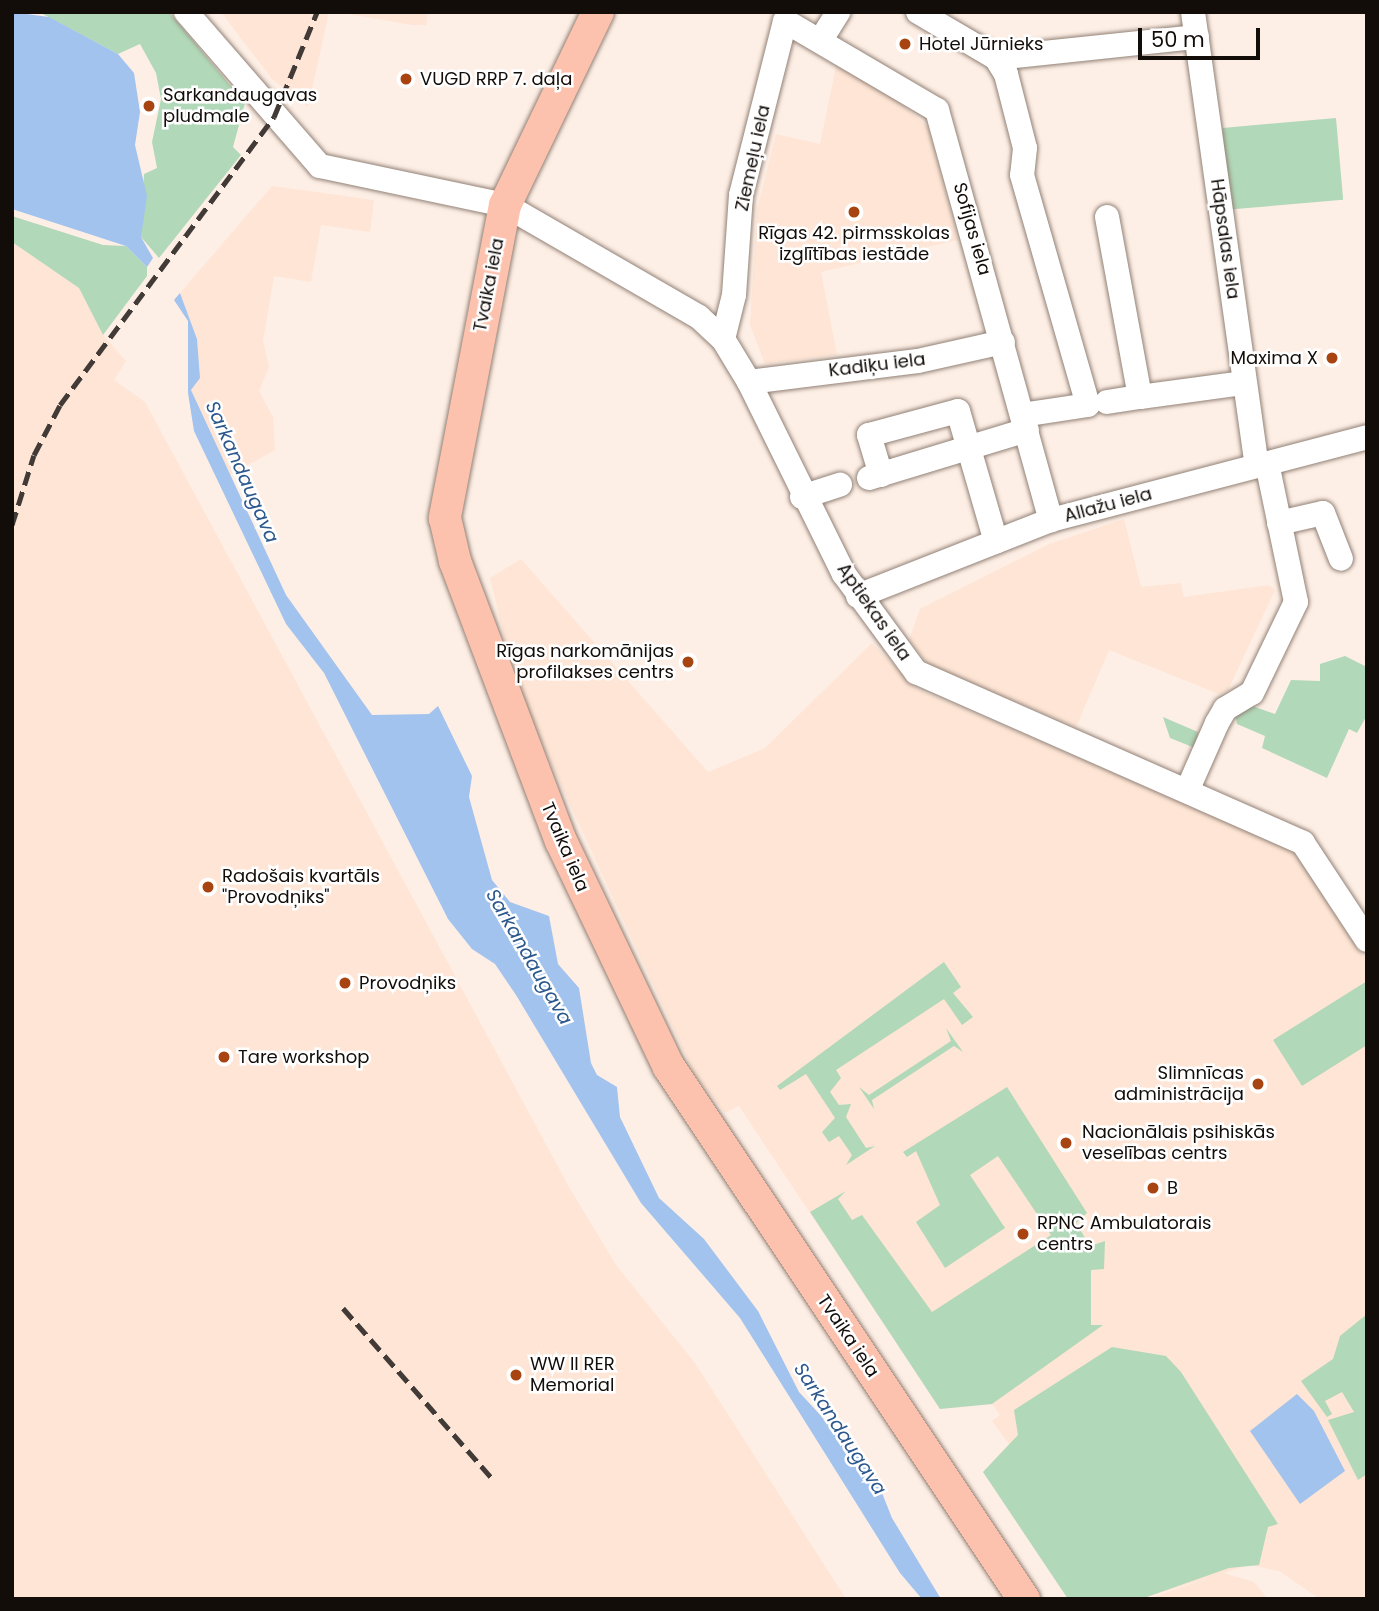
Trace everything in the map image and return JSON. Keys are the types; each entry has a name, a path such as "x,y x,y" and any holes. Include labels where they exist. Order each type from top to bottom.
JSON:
{"main road":[{"name":"Tvaika iela","path":"597,12 505,205 445,518 475,621 561,841 669,1067 1024,1599"}],"street":[{"name":"Aptiekas iela","path":"186,12 320,166 505,205 676,301 723,339 749,382 802,496 858,596 916,672 1303,843 1364,924"},
{"path":"822,38 838,12"},
{"path":"918,12 996,58 1006,74 1025,148 1022,175 1088,405 1025,422 969,452 875,476 869,435 958,411 969,452 996,542"},
{"name":"Hāpsalas iela","path":"1187,791 1225,709 1252,693 1296,602 1244,383 1194,12"},
{"name":"Sofijas iela","path":"786,21 822,38 937,110 1051,520"},
{"name":"Ziemeļu iela","path":"723,339 734,295 741,195 786,21"},
{"path":"996,58 1197,37"},
{"path":"1107,217 1140,397"},
{"name":"Kadiķu iela","path":"749,382 918,361 1003,342"},
{"path":"1107,402 1244,383"},
{"name":"Allažu iela","path":"858,596 1051,520 1367,437"},
{"path":"802,496 841,485"},
{"path":"1279,523 1323,513 1341,559"}],"shaded area":[{"path":"221,12 329,12 308,107 272,79"},
{"path":"336,12 428,12 426,25 413,25"},
{"name":"Rīgas 42. pirmsskolas izglītības iestāde","path":"849,59 928,127 958,240 821,272 837,355 765,364 750,325 757,210 776,134 820,144 837,62"},
{"path":"272,186 374,200 370,232 321,225 311,282 274,276 263,341 269,367 259,391 273,417 275,450 230,475 191,390 197,381 197,339 180,293"},
{"path":"12,242 79,288 103,335 126,361 114,380 145,402 569,1187 616,1265 695,1363 846,1599 12,1599"},
{"path":"1124,519 1141,587 1181,583 1184,597 1269,585 1275,590 1228,690 1219,694 1109,650 1076,727 929,665 909,640 920,609 1049,544"},
{"name":"Nacionālais psihiskās veselības centrs","path":"521,559 708,772 765,748 872,643 915,688 1295,851 1367,961 1366,1599 1320,1599 1279,1571 1249,1565 1141,1599 1068,1599 983,1472 1009,1444 992,1421 1000,1415 992,1404 940,1409 739,1106 725,1113 694,1073 517,690 490,578"},
{"path":"1223,1573 1254,1582 1268,1599 1148,1599"}],"green space":[{"path":"39,12 169,12 245,103 233,147 241,155 159,258 141,237 144,174 157,168 152,142 161,99 156,73 140,44 118,54"},
{"path":"1336,118 1343,200 1230,210 1222,128"},
{"path":"12,216 103,245 126,246 147,267 147,276 103,335 79,288 12,242"},
{"path":"1345,656 1367,667 1367,715 1357,733 1349,729 1327,778 1262,748 1265,736 1237,724 1235,713 1244,703 1275,714 1291,680 1320,681 1320,664"},
{"path":"1163,717 1198,732 1195,748 1170,738"},
{"path":"944,962 961,987 953,993 973,1017 962,1025 944,999 836,1070 841,1078 830,1092 839,1105 851,1104 846,1117 866,1148 875,1146 846,1165 852,1155 839,1136 829,1142 822,1132 835,1118 806,1074 780,1090 777,1086"},
{"path":"1367,981 1367,1045 1302,1086 1273,1040"},
{"path":"946,1028 963,1052 954,1046 872,1100 874,1109 859,1087 869,1095 951,1041"},
{"path":"1007,1087 1087,1213 1076,1223 1090,1246 1105,1241 1104,1269 1091,1270 1091,1325 1103,1325 992,1404 940,1409 810,1212 846,1191 838,1199 852,1220 862,1215 932,1312 1051,1235 998,1156 970,1175 1005,1228 945,1268 916,1222 940,1205 916,1151 907,1157 903,1152"},
{"path":"1367,1314 1367,1474 1358,1480 1328,1420 1354,1412 1342,1392 1325,1401 1332,1414 1327,1417 1301,1381 1333,1359 1340,1336"},
{"path":"1112,1347 1166,1356 1181,1372 1278,1524 1268,1527 1259,1565 1229,1568 1141,1599 1068,1599 983,1472 1018,1435 1014,1410"}],"water":[{"path":"12,12 49,17 118,54 134,73 140,112 135,145 147,196 141,237 153,258 147,267 126,246 12,209"},
{"name":"Sarkandaugava","path":"180,293 197,339 200,378 191,390 286,595 372,715 429,714 438,706 472,776 469,797 492,880 510,902 549,916 558,964 579,988 591,1063 597,1075 617,1087 620,1117 659,1198 704,1239 758,1311 799,1392 874,1473 892,1518 941,1599 922,1599 900,1573 740,1318 641,1203 495,964 472,949 448,919 324,673 286,624 194,431 188,393 188,321 174,300"},
{"path":"1297,1394 1314,1411 1345,1471 1300,1504 1250,1431"}],"railway":[{"path":"12,525 34,455 60,405 274,117 317,12"},
{"path":"343,1308 492,1478"}],"place":[{"name":"Hotel Jūrnieks","path":"905,44"},
{"name":"VUGD RRP 7. daļa","path":"406,79"},
{"name":"Sarkandaugavas pludmale","path":"149,106"},
{"name":"Rīgas 42. pirmsskolas izglītības iestāde","path":"854,212"},
{"name":"Maxima X","path":"1332,358"},
{"name":"Rīgas narkomānijas profilakses centrs","path":"688,662"},
{"name":"Radošais kvartāls \"Provodņiks\"","path":"208,887"},
{"name":"Provodņiks","path":"345,983"},
{"name":"Tare workshop","path":"224,1057"},
{"name":"Slimnīcas administrācija","path":"1258,1084"},
{"name":"Nacionālais psihiskās veselības centrs","path":"1066,1143"},
{"name":"B","path":"1153,1188"},
{"name":"RPNC Ambulatorais centrs","path":"1023,1234"},
{"name":"WW II RER Memorial","path":"516,1375"}]}
